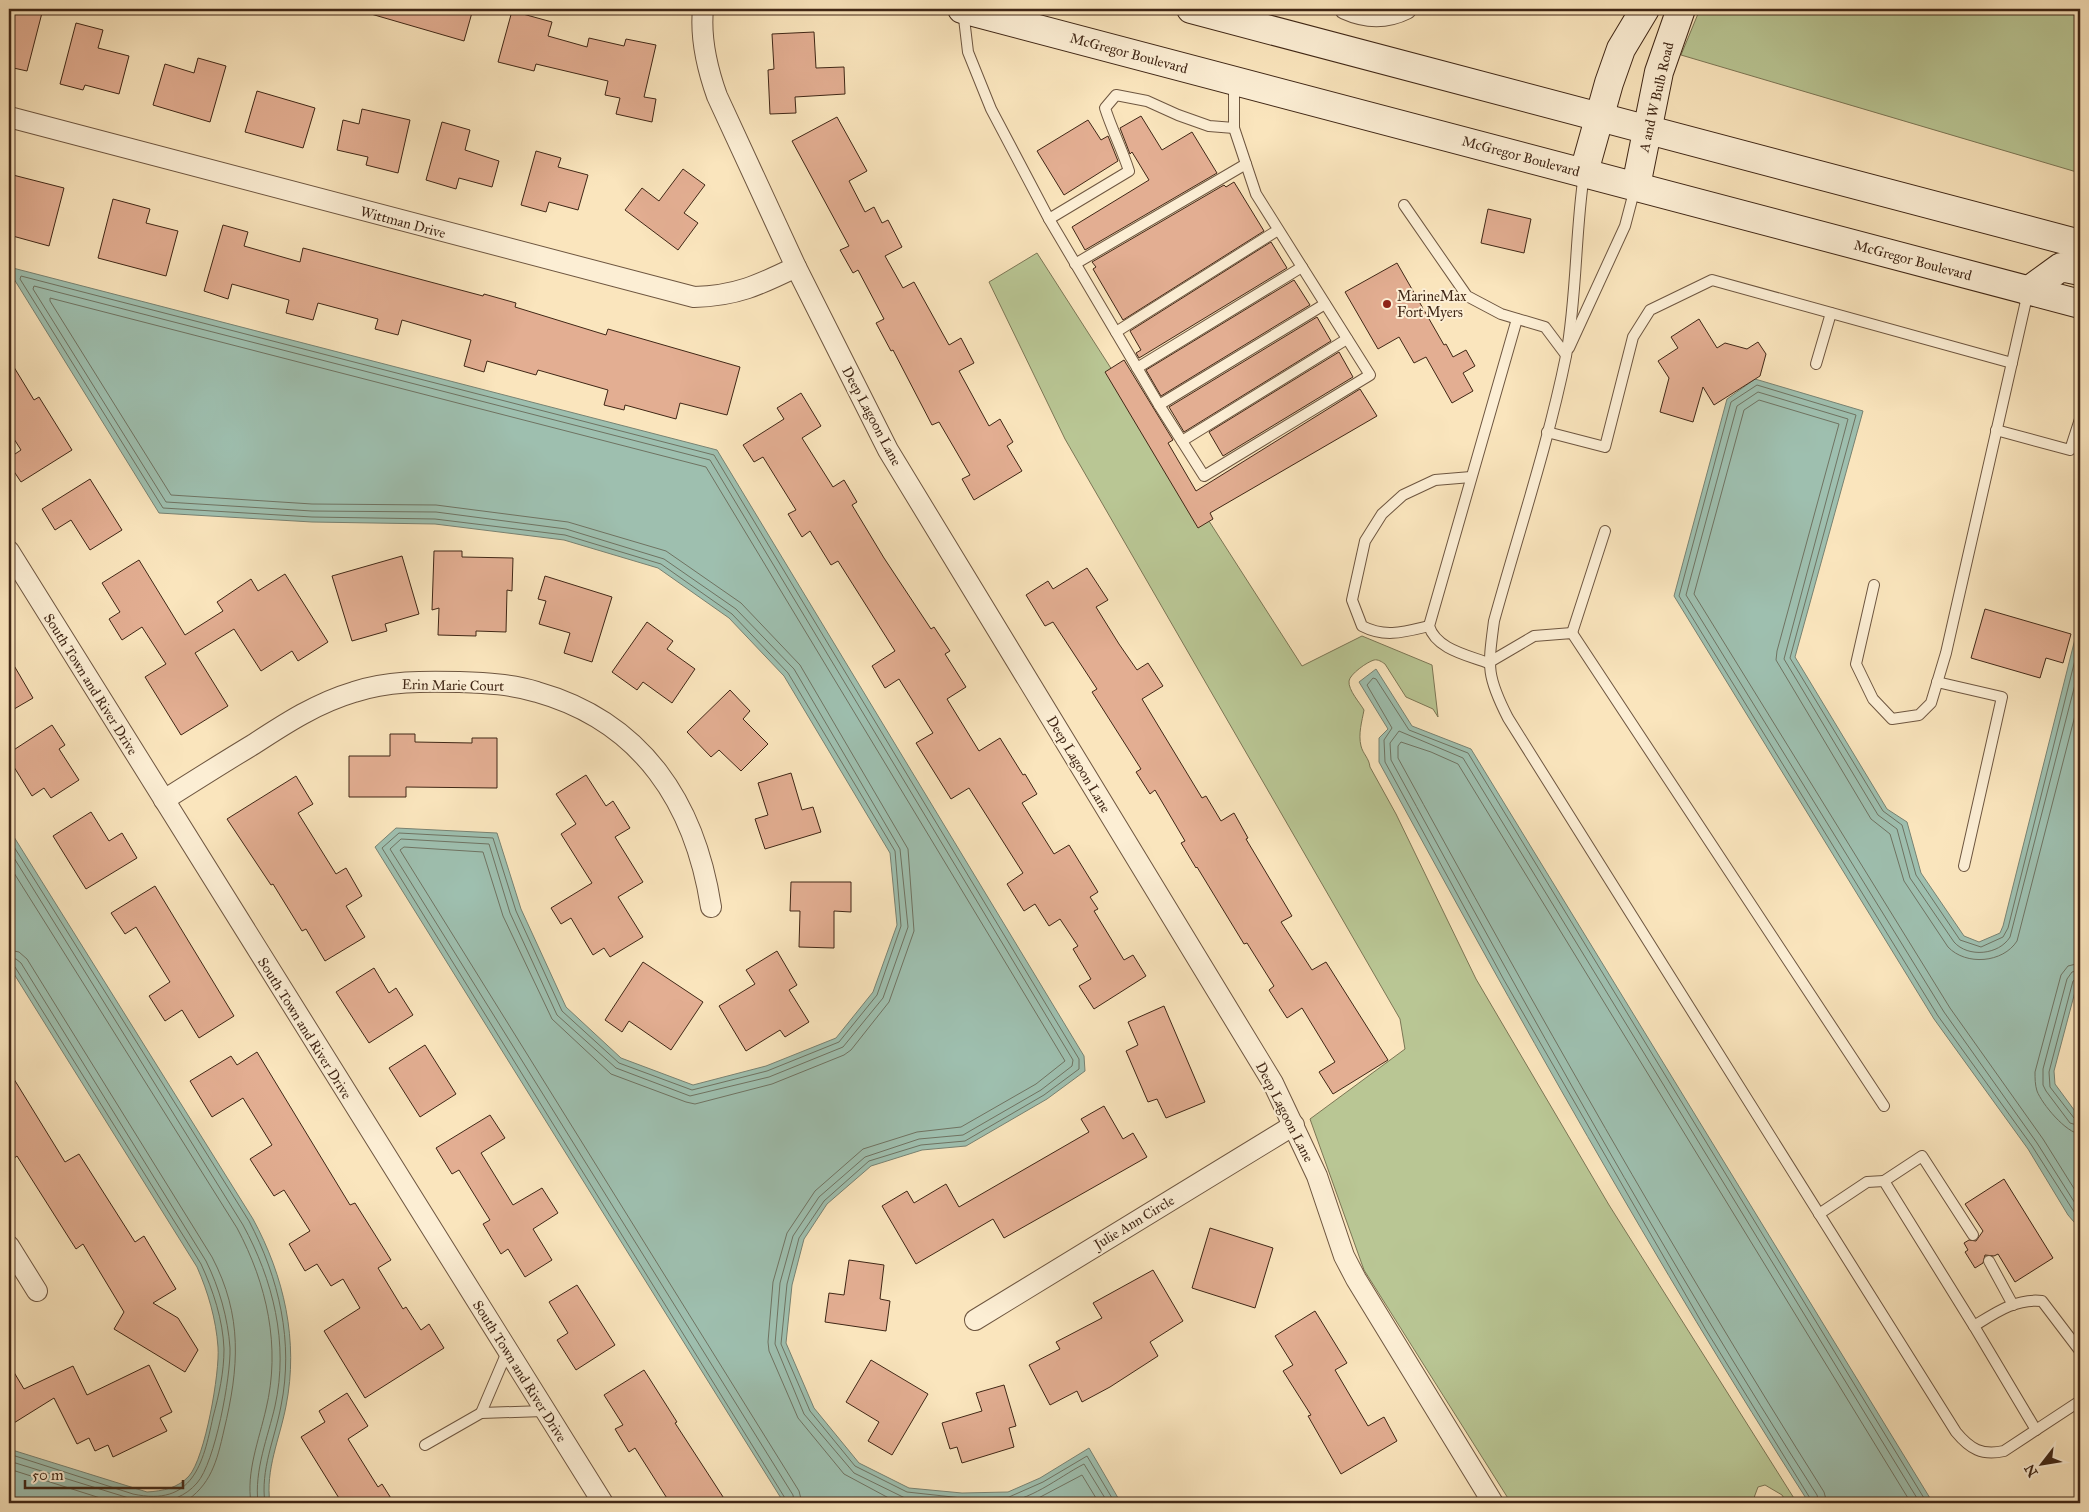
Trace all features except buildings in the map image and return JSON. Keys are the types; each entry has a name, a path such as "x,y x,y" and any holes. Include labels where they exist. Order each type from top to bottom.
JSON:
{"main road":[{"name":"McGregor Boulevard","path":"962,9 2080,304"},
{"path":"1191,9 2080,244"},
{"path":"1584,172 1620,49 1645,9"},
{"name":"A and W Bulb Road","path":"1636,186 1649,130 1659,72 1681,9"},
{"path":"2028,291 2061,266 2080,271"}],"street":[{"name":"Deep Lagoon Lane","path":"703,9 703,44 707,69 717,96 796,267 888,450 1273,1083 1317,1176 1344,1256 1356,1279 1494,1503"},
{"path":"1345,9 1374,17 1396,14 1406,9"},
{"name":"Wittman Drive","path":"9,117 694,297 721,297 742,291 796,267"},
{"name":"South Town and River Drive","path":"9,552 603,1503"},
{"name":"Erin Marie Court","path":"164,800 302,713 356,691 383,685 415,683 514,686 536,691 578,707 622,736 658,771 685,814 701,858 711,908"},
{"name":"Julie Ann Circle","path":"975,1320 1294,1125"},
{"path":"9,1246 37,1291"}],"lane":[{"path":"962,9 968,52 991,109 1075,264 1159,405 1204,476 1370,375 1256,194 1234,128 1234,80"},
{"path":"1049,219 1129,171 1122,147 1110,125 1105,108 1116,95 1147,100 1178,115 1209,126 1234,128"},
{"path":"1075,264 1246,164"},
{"path":"1584,172 1578,214 1573,295 1566,355 1547,432 1494,621 1488,662 1493,689 1508,718 1956,1432 1966,1444 1979,1452 1991,1454 2004,1451 2080,1401"},
{"path":"1566,355 1626,226 1636,186"},
{"path":"1404,205 1467,296 1501,314 1545,327 1566,355"},
{"path":"1116,332 1278,230"},
{"path":"1137,368 1302,267"},
{"path":"1547,432 1605,447 1633,338 1650,310 1712,280 2012,363"},
{"path":"1874,584 1856,664 1873,699 1892,719 1919,715 1931,703 1946,654 2028,291"},
{"path":"1159,405 1325,304"},
{"path":"1816,364 1831,313"},
{"path":"1516,319 1429,626 1432,636 1445,646 1488,662 1534,636 1572,633"},
{"path":"1182,441 1347,338"},
{"path":"1996,430 2070,450 2080,418"},
{"path":"1429,626 1404,632 1376,633 1362,626 1352,600 1365,541 1382,514 1403,495 1435,480 1471,477"},
{"path":"1572,633 1605,532"},
{"path":"1572,633 1884,1106"},
{"path":"1937,682 2002,697 1964,866"},
{"path":"1819,1214 1867,1182 1884,1181 1922,1156 1973,1235"},
{"path":"1884,1181 2036,1430"},
{"path":"1989,1261 2014,1305"},
{"path":"1974,1326 2026,1299 2042,1301 2080,1351"},
{"path":"481,1413 508,1352"},
{"path":"425,1445 481,1413 544,1411"}],"green space":[{"path":"1700,9 2080,9 2080,173 1681,55"},
{"path":"1037,253 1302,666 1362,636 1432,665 1438,717 1433,709 1406,697 1385,664 1380,661 1371,661 1352,675 1349,681 1350,688 1364,710 1360,732 1362,749 1396,814 1476,979 1609,1205 1797,1503 1787,1503 1782,1495 1765,1485 1758,1487 1752,1503 1511,1503 1364,1270 1310,1119 1405,1049 1400,1019 1065,439 989,282"}],"water":[{"path":"9,267 717,450 1084,1056 1085,1071 1047,1099 966,1146 922,1150 871,1166 827,1204 804,1239 792,1285 786,1343 814,1408 859,1463 909,1488 962,1493 1008,1492 1040,1478 1089,1448 1121,1503 784,1503 375,847 396,828 497,833 521,909 566,1007 621,1058 693,1085 766,1066 836,1038 873,992 897,925 890,853 784,676 729,618 658,568 564,540 435,524 312,522 159,513 9,271"},
{"path":"1755,379 1863,411 1795,657 1887,809 1907,822 1921,873 1964,936 1979,942 2000,933 2003,926 2080,619 2080,973 2054,1071 2055,1084 2080,1118 2080,1229 2068,1215 2028,1149 1934,1019 1674,596 1727,399"},
{"path":"1376,669 1412,726 1471,749 1933,1503 1809,1503 1752,1413 1641,1229 1482,950 1379,762 1379,738 1388,729 1359,682"},
{"path":"9,829 253,1219 273,1263 286,1310 291,1357 290,1382 286,1406 271,1466 270,1503 9,1503 9,1449 147,1492 170,1488 185,1480 195,1466 206,1434 217,1375 218,1347 211,1306 197,1267 9,966"}],"place":[{"name":"MarineMax Fort Myers","path":"1387,304"}]}
